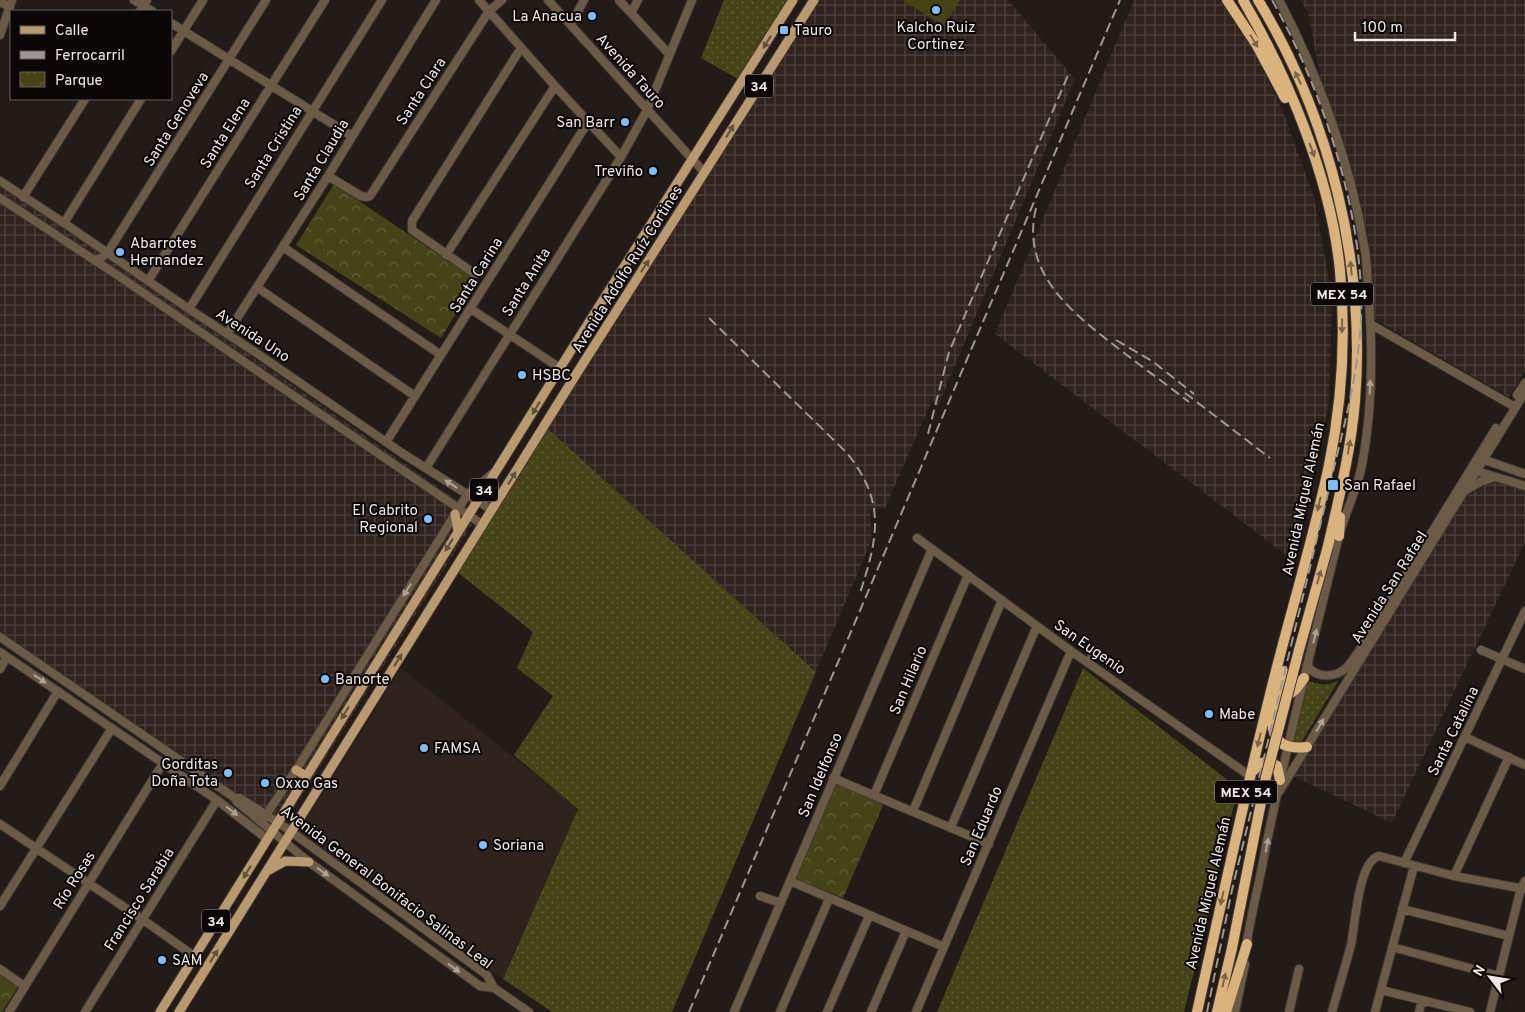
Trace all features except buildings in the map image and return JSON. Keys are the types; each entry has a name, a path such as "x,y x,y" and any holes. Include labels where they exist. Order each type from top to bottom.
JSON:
{"highway":[{"path":"1227,0 1256,44 1292,111 1304,128"},
{"name":"Avenida Miguel Alemán","path":"1197,1012 1250,776 1278,662 1303,574 1329,465 1341,381 1342,308 1340,269 1322,177 1274,56 1243,0"},
{"name":"MEX 54","path":"1217,1012 1232,948 1266,777 1341,491 1350,442 1357,374 1357,336 1349,247 1342,210 1319,129 1285,51 1258,0"},
{"path":"1339,536 1341,491"},
{"path":"1303,574 1300,598 1275,704 1272,732 1277,740 1287,747 1307,747"},
{"path":"1280,684 1284,690 1291,693 1304,678"},
{"path":"1250,776 1261,762 1269,761 1277,766 1280,780"},
{"path":"1226,1012 1247,944"}],"main road":[{"name":"Avenida Adolfo Ruíz Cortines","path":"160,1012 458,531 793,0"},
{"name":"Avenida Adolfo Ruíz Cortines","path":"179,1012 482,525 814,0"},
{"path":"457,511 458,531"},
{"path":"296,770 306,776"},
{"path":"267,872 285,861 310,862"}],"street":[{"path":"134,0 143,6"},
{"path":"172,49 203,0"},
{"name":"Santa Genoveva","path":"108,252 266,0"},
{"name":"Santa Elena","path":"148,281 325,0"},
{"name":"Santa Cristina","path":"189,309 382,0"},
{"name":"Santa Claudia","path":"228,334 436,0"},
{"path":"479,0 621,157"},
{"name":"Santa Clara","path":"328,176 366,197 370,196 489,11 502,0"},
{"name":"Avenida Tauro","path":"548,0 693,160"},
{"path":"571,24 584,0"},
{"path":"619,0 669,54"},
{"path":"631,13 638,0"},
{"name":"Santa Anita","path":"426,468 621,157 647,110 692,0"},
{"path":"1235,1012 1287,747 1339,536 1360,476 1370,401 1372,325 1364,245 1344,158 1330,118 1279,0"},
{"path":"0,2 11,3 0,35"},
{"path":"172,24 352,136"},
{"path":"475,274 412,230 412,221 521,48"},
{"path":"446,255 555,86"},
{"path":"23,197 84,100"},
{"path":"64,223 140,100"},
{"name":"Santa Carina","path":"386,442 588,122"},
{"path":"693,160 704,172"},
{"name":"Avenida Uno","path":"0,181 108,252 402,453 492,510"},
{"name":"Avenida Uno","path":"0,198 110,270 394,465 457,511 469,514 482,525"},
{"path":"283,247 441,355"},
{"path":"94,260 101,258 108,252"},
{"path":"108,252 107,263 110,270"},
{"path":"258,288 415,396"},
{"path":"471,309 560,368"},
{"path":"1372,325 1513,406"},
{"path":"250,367 258,354"},
{"name":"Avenida San Rafael","path":"1481,459 1494,442 1525,383"},
{"name":"Avenida San Rafael","path":"1307,665 1313,673 1324,676 1335,674 1348,666 1358,654 1513,406 1525,392"},
{"path":"1494,442 1494,454 1497,464"},
{"path":"394,465 402,453"},
{"path":"1481,459 1525,474"},
{"path":"264,818 296,770 467,495 498,469"},
{"path":"1474,470 1525,486"},
{"name":"Avenida San Rafael","path":"1277,796 1463,493 1474,470"},
{"path":"1463,493 1474,485 1495,476"},
{"name":"San Eugenio","path":"917,538 1071,651 1250,776"},
{"name":"San Idelfonso","path":"734,1012 932,549"},
{"name":"San Hilario","path":"874,795 968,575"},
{"path":"913,811 1002,600"},
{"name":"Santa Catalina","path":"1404,863 1525,611"},
{"path":"951,827 1037,626"},
{"name":"Avenida General Bonifacio Salinas Leal","path":"0,637 178,760 235,798 240,798 275,826 291,832 487,974 494,988"},
{"path":"1481,650 1525,669"},
{"name":"San Eduardo","path":"916,1012 1071,651"},
{"path":"1088,663 1096,651"},
{"path":"0,652 217,800 267,839"},
{"path":"0,669 7,657"},
{"path":"71,700 77,689"},
{"path":"0,786 58,691"},
{"path":"0,906 112,728"},
{"path":"1465,737 1525,765"},
{"path":"1454,876 1509,757"},
{"path":"178,760 188,780"},
{"name":"Río Rosas","path":"12,1011 24,986 164,763"},
{"path":"833,778 988,844"},
{"name":"Francisco Sarabia","path":"85,1012 217,800"},
{"path":"0,824 88,882 194,956"},
{"name":"Avenida General Bonifacio Salinas Leal","path":"275,826 284,843 480,986 494,988 529,1012"},
{"path":"1332,1012 1350,946 1363,879 1370,863 1379,856 1454,876 1524,886 1490,1012"},
{"path":"1375,1012 1414,866"},
{"path":"790,881 944,947"},
{"path":"760,896 781,903"},
{"path":"780,1012 829,899"},
{"path":"1402,909 1509,936"},
{"path":"827,1012 869,916"},
{"path":"871,1012 906,931"},
{"path":"1392,947 1499,976"},
{"path":"0,969 24,986"},
{"path":"1289,1012 1300,969"},
{"path":"1381,990 1464,1011"},
{"path":"1419,1012 1422,1001"}],"shaded area":[{"path":"817,0 902,0 943,25 960,0 1008,0 1075,79 938,406 932,401 885,508 870,511 872,539 816,672 548,429"},
{"path":"1134,0 1219,0 1247,35 1283,112 1314,197 1332,298 1329,403 1294,561 995,334"},
{"path":"1300,0 1525,0 1525,371 1509,397 1374,319 1367,231 1320,76 1308,12"},
{"path":"0,183 15,190 478,515 277,835 0,638"},
{"path":"1483,469 1525,481 1525,542 1392,823 1293,776"},
{"path":"401,668 578,808 503,979 298,833"}],"green space":[{"path":"724,0 787,0 738,79 701,58"},
{"name":"Kalcho Ruiz Cortinez","path":"902,0 960,0 944,26"},
{"path":"334,184 476,280 441,338 296,245"},
{"path":"548,429 816,672 672,1012 552,1012 503,979 578,809 514,755 553,696 517,668 533,632 457,572"},
{"path":"1083,668 1238,788 1184,1012 937,1012"},
{"path":"1307,680 1323,684 1339,680 1302,741 1291,743"},
{"path":"838,783 884,803 843,898 797,879 795,875 833,785"},
{"path":"0,975 18,987 2,1012 0,1012"}],"railway":[{"path":"689,1012 1120,0"},
{"path":"1207,1012 1232,890 1347,412 1360,335 1360,279 1356,238 1337,154 1308,73 1272,0"},
{"path":"928,434 949,352 1069,73"},
{"path":"1036,208 1033,232 1036,253 1043,272 1055,290 1069,306 1102,336 1189,402"},
{"path":"709,318 846,452 859,470 868,487 875,521 871,556 859,596"},
{"path":"1116,340 1152,361 1194,394"},
{"path":"1185,393 1270,458"}],"place":[{"name":"Kalcho Ruiz Cortinez","path":"936,10"},
{"name":"La Anacua","path":"592,16"},
{"name":"Tauro","path":"784,30"},
{"name":"San Barr","path":"625,122"},
{"name":"Treviño","path":"653,171"},
{"name":"Abarrotes Hernandez","path":"120,252"},
{"name":"HSBC","path":"522,375"},
{"name":"San Rafael","path":"1333,485"},
{"name":"El Cabrito Regional","path":"428,519"},
{"name":"Banorte","path":"325,679"},
{"name":"Mabe","path":"1209,714"},
{"name":"FAMSA","path":"424,748"},
{"name":"Gorditas Doña Tota","path":"228,773"},
{"name":"Oxxo Gas","path":"265,783"},
{"name":"Soriana","path":"483,845"},
{"name":"SAM","path":"162,960"}]}
